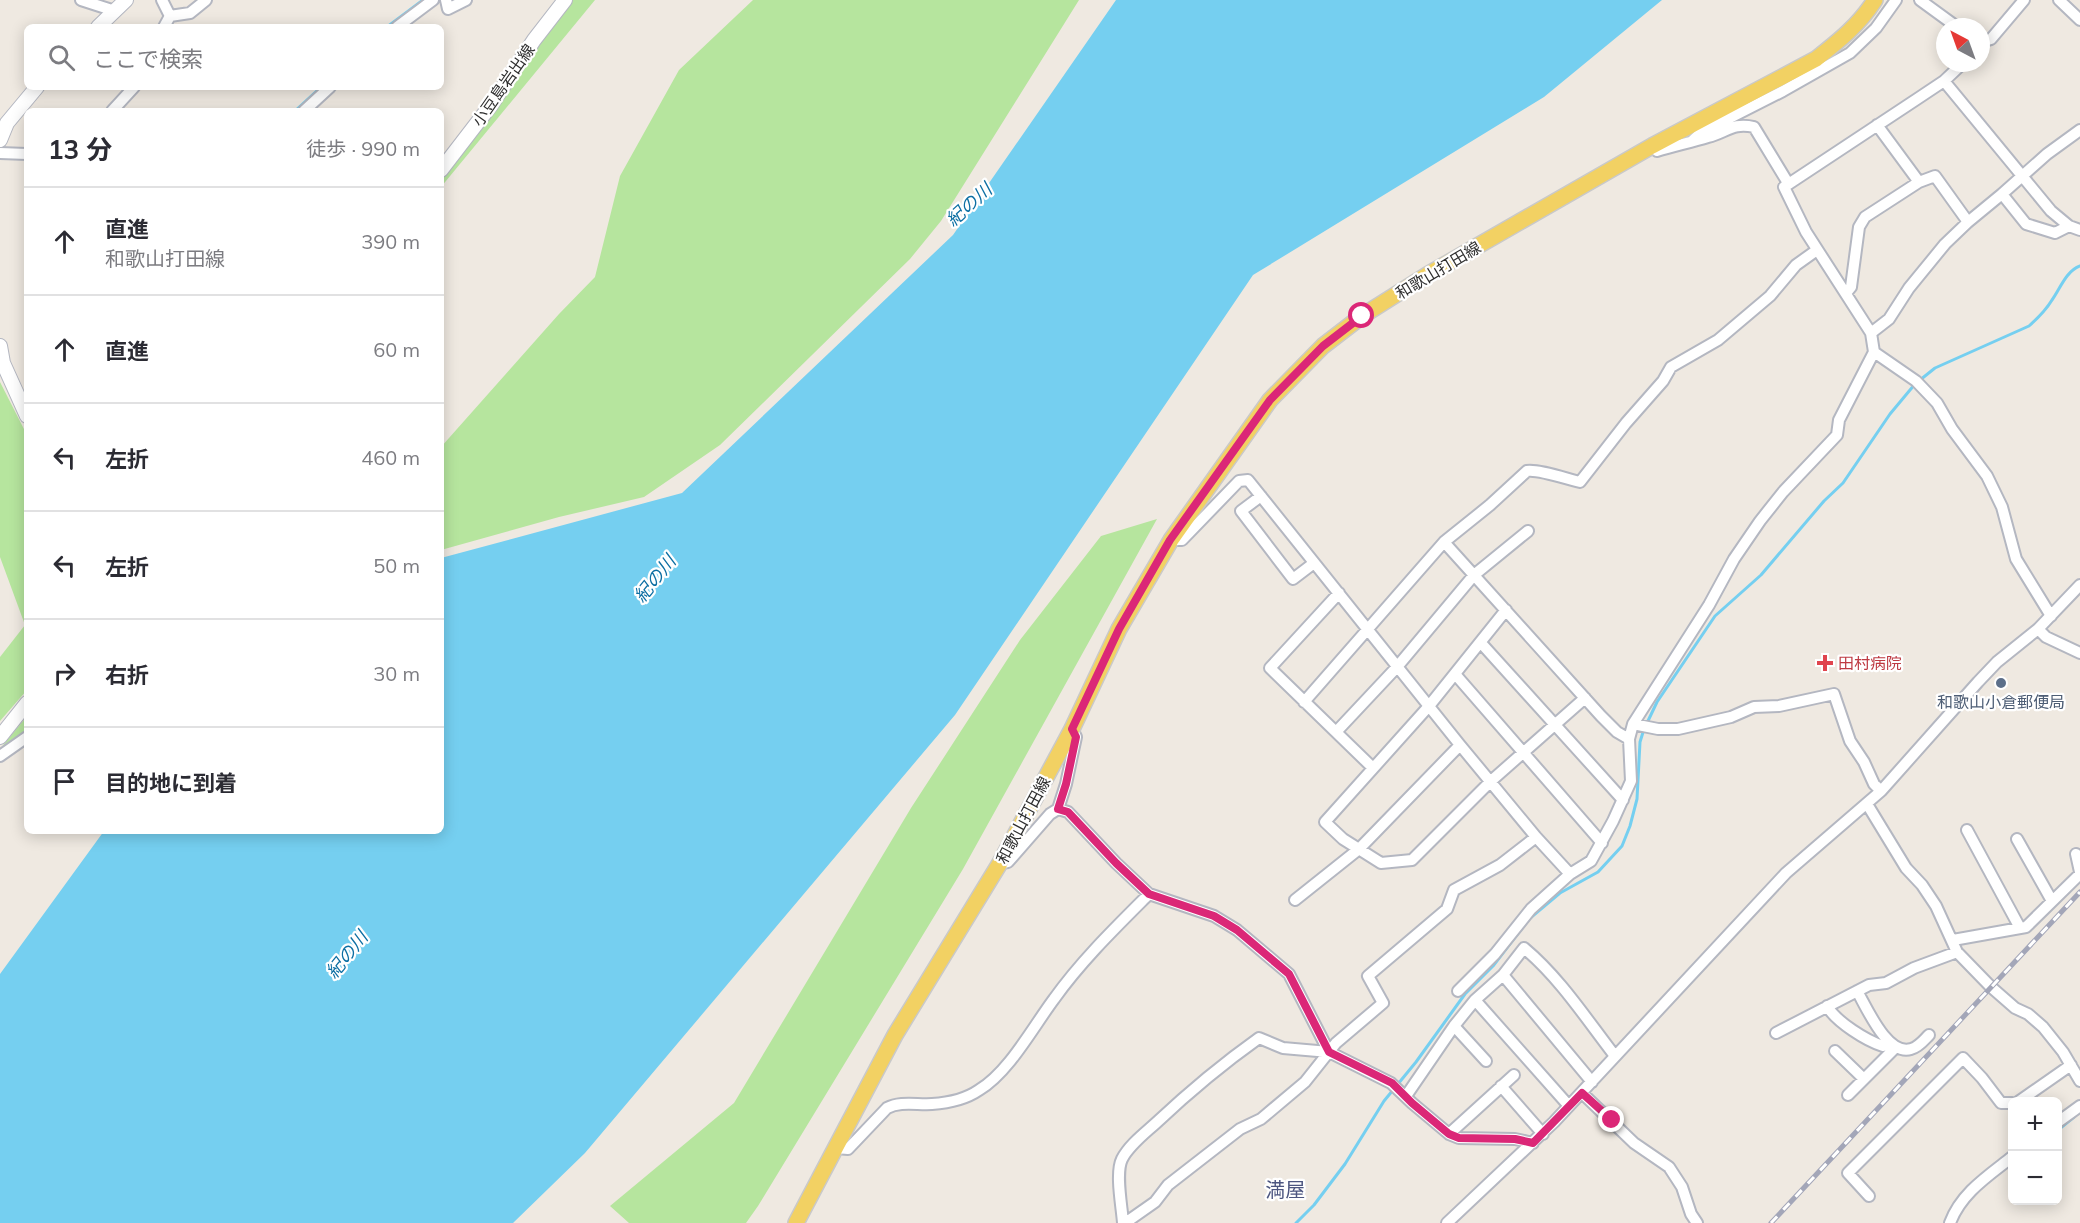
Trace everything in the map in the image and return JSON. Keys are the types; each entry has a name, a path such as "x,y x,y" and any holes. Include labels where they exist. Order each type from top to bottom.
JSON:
{"main road":[{"path":"101,24 126,0"},
{"name":"小豆島岩出線","path":"444,166 491,105 534,40 565,0"},
{"name":"和歌山打田線","path":"796,1223 895,1035 1000,863 1072,729 1119,629 1170,540 1270,400 1323,346 1362,316 1427,275 1652,146 1816,59 1847,35 1875,0"},
{"path":"0,140 7,123 34,90"},
{"path":"0,346 3,363 24,408"},
{"path":"0,736 24,707"}],"street":[{"path":"81,0 115,10"},
{"path":"162,0 170,16"},
{"path":"170,16 190,13 206,0"},
{"path":"401,24 433,0"},
{"path":"446,0 448,9 466,0"},
{"path":"1692,141 1702,132 1784,91 1850,53 1876,28 1896,0"},
{"path":"1920,0 1945,18"},
{"path":"1990,39 2024,0"},
{"path":"2059,0 2080,20"},
{"path":"166,24 170,16"},
{"path":"1458,991 1495,954 1531,909 1570,874 1591,861 1631,781 1629,739 1635,725 1709,605 1734,559 1760,521 1783,492 1837,435 1839,420 1874,352 1871,333 1817,250 1784,187 1944,81 1954,72"},
{"path":"1944,81 2051,211 2075,228"},
{"path":"115,108 131,90"},
{"path":"307,108 327,90"},
{"path":"1652,146 1657,151 1711,137 1736,125 1744,124 1754,127 1788,183"},
{"path":"1877,125 1919,182"},
{"path":"1871,333 1889,319 1909,288 1945,243 2047,154 2080,130"},
{"path":"0,153 24,154"},
{"path":"1846,293 1851,287 1859,227 1865,217 1919,182 1935,176 1968,222"},
{"path":"2002,194 2026,224 2055,233 2075,228"},
{"path":"1304,702 1444,542 1527,471 1535,470 1554,477 1580,482 1606,446 1663,381 1671,367 1718,340 1770,296 1796,265 1817,250"},
{"path":"1874,352 1919,384 1937,403 1957,436 1987,476 2002,507 2016,559 2051,616"},
{"path":"1170,540 1182,540 1239,481 1248,480 1460,745 1536,837 1570,874"},
{"path":"1261,496 1241,512 1293,579 1314,563"},
{"path":"1336,732 1397,667 1474,575 1528,531"},
{"path":"1444,542 1617,732 1629,739"},
{"path":"1450,1222 1543,1134 1786,873 1881,791 1997,662 2038,629 2080,585"},
{"path":"1338,593 1270,668 1372,768"},
{"path":"1506,610 1429,706 1325,822 1343,839 1381,862 1412,860 1491,781 1586,698"},
{"path":"2038,629 2046,637 2080,653"},
{"path":"1481,643 1623,800"},
{"path":"1455,674 1602,843"},
{"path":"1635,725 1658,729 1678,729 1731,717 1754,707 1779,706 1834,694 1850,741 1864,762 1874,784 1881,791"},
{"path":"1058,809 1076,737 1072,729"},
{"path":"0,756 24,739"},
{"path":"1295,900 1359,849 1460,745"},
{"path":"1867,804 1906,868 1922,885 1936,906 1957,952 2015,1008 2028,1014 2043,1027 2063,1052 2080,1081"},
{"path":"1000,863 1008,862 1050,813 1058,809 1068,812 1149,894 1214,916 1237,930 1289,974 1329,1052"},
{"path":"1967,830 2020,928"},
{"path":"1533,1143 1515,1139 1459,1138 1449,1134 1399,1090 1329,1052 1283,1047 1259,1038 1218,1067 1136,1142 1123,1158 1119,1168 1124,1223 1155,1202 1168,1185 1240,1130 1261,1119 1305,1082 1329,1052 1336,1043 1383,1003 1368,976 1447,909 1455,890 1500,865 1536,837"},
{"path":"2017,839 2052,901"},
{"path":"1953,940 2026,927 2080,873 2076,854"},
{"path":"836,1148 848,1149 887,1108 894,1104 933,1104 954,1100 981,1090 1011,1059 1055,997 1083,964 1149,894"},
{"path":"1399,1090 1475,1000 1503,975 1524,948 1537,958 1615,1056"},
{"path":"1776,1033 1872,984 1886,983 1914,968 1957,952"},
{"path":"1503,975 1592,1082"},
{"path":"1857,991 1893,1045"},
{"path":"1475,1000 1569,1106"},
{"path":"1827,1006 1864,1038 1883,1046 1893,1045 1906,1050 1915,1048 1929,1035"},
{"path":"1454,1026 1486,1061"},
{"path":"1848,1095 1893,1045"},
{"path":"1835,1051 1864,1079"},
{"path":"1869,1196 1848,1173 1963,1058 2001,1102 2008,1103"},
{"path":"2024,1097 2071,1065"},
{"path":"1449,1134 1514,1075"},
{"path":"1501,1086 1543,1134"},
{"path":"1582,1093 1634,1143 1669,1167 1682,1187 1691,1214 1697,1223"},
{"path":"2062,1119 2080,1106"},
{"path":"1950,1223 1954,1213 1976,1185 2008,1161"}],"green space":[{"path":"573,0 595,0 444,183 444,175 491,114 541,37"},
{"path":"753,0 1079,0 941,221 910,259 720,445 644,497 559,517 444,549 444,444 559,314 595,277 620,176 679,70"},
{"path":"0,382 24,429 24,622 0,557"},
{"path":"1157,519 963,869 746,1223 629,1223 610,1206 734,1103 911,808 1020,640 1101,536"},
{"path":"24,626 24,693 0,721 0,657"},
{"path":"24,720 24,735 0,753 0,749"}],"water":[{"name":"紀の川","path":"1116,0 1662,0 1544,97 1253,275 955,715 585,1153 513,1223 0,1223 0,974 102,834 444,834 444,557 682,493 953,235"}],"waterway":[{"path":"391,24 423,0"},
{"path":"298,108 318,90"},
{"path":"1920,380 1935,368 2029,326 2047,307 2067,276 2080,266"},
{"path":"1647,723 1657,702 1715,616 1761,575 1824,501 1843,483 1890,414 1915,384"},
{"path":"1296,1223 1314,1205 1345,1164 1384,1101 1416,1062 1465,994 1493,966 1529,919 1560,893 1598,872 1622,846 1637,799 1640,742 1644,729"},
{"path":"2062,1127 2074,1117"}],"railway":[{"path":"1771,1223 2080,892"}],"place":[{"name":"田村病院","path":"1825,663"},
{"name":"和歌山小倉郵便局","path":"2001,683"}],"district":[{"name":"満屋","path":"1285,1190"}],"route":[{"path":"1362,316 1323,346 1270,400 1170,540 1119,629 1072,729 1076,737 1058,809 1068,812 1149,894 1214,916 1256,945 1289,974 1329,1052 1392,1083 1449,1134 1459,1138 1515,1139 1533,1143 1582,1093 1612,1120"}]}
